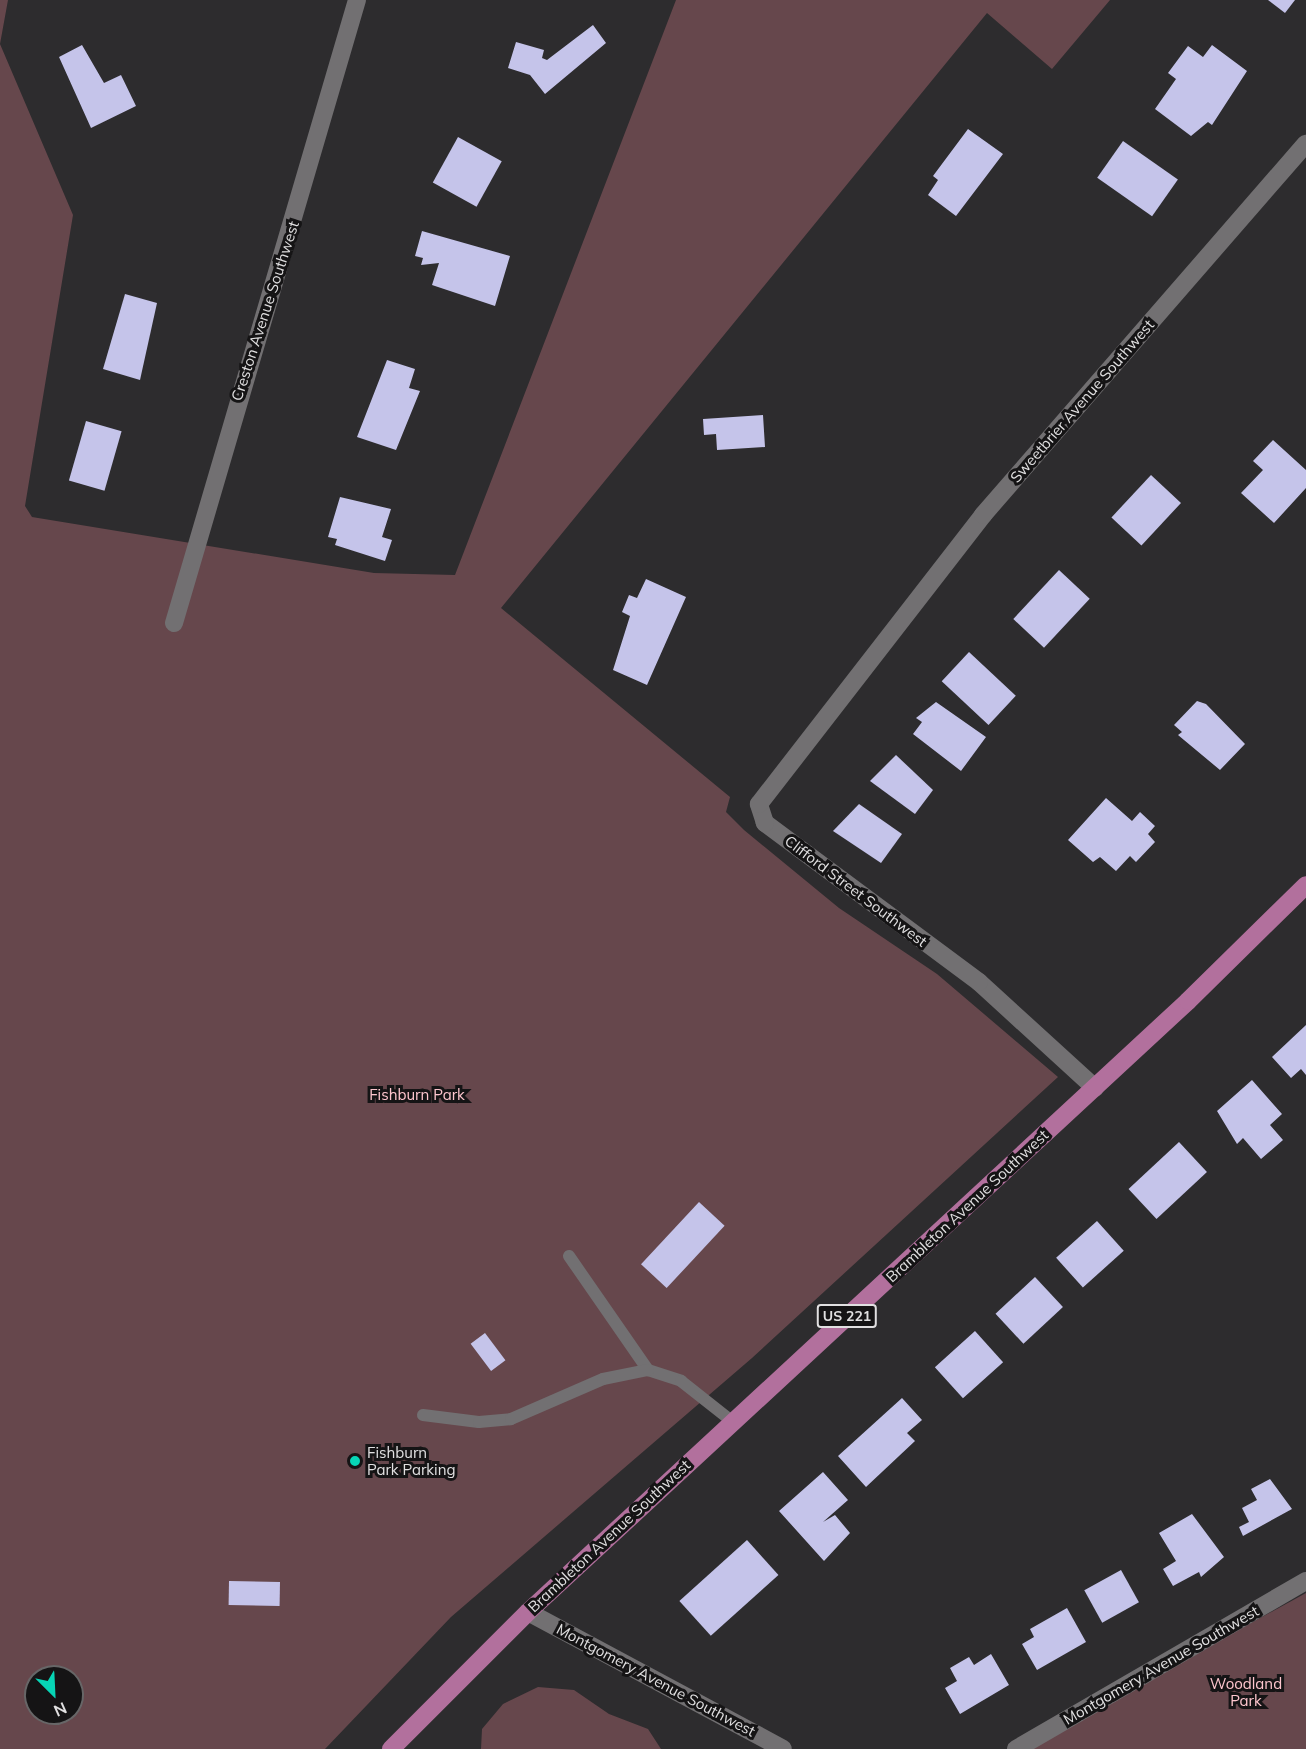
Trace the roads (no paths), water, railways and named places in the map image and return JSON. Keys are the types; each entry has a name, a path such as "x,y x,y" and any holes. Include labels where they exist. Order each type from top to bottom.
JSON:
{"main road":[{"name":"Brambleton Avenue Southwest","path":"391,1749 528,1612 1095,1088 1306,885"}],"street":[{"name":"Creston Avenue Southwest","path":"174,622 357,0"},
{"name":"Sweetbrier Avenue Southwest","path":"865,664 983,515 1306,144"},
{"name":"Clifford Street Southwest","path":"865,664 785,766 759,804 760,816 979,982 1095,1088"},
{"name":"Montgomery Avenue Southwest","path":"1016,1749 1306,1581"},
{"name":"Montgomery Avenue Southwest","path":"528,1612 783,1749"}],"lane":[{"path":"569,1256 648,1370"},
{"path":"423,1415 479,1422 512,1419 603,1379 648,1370 681,1381 733,1422"}],"place":[{"name":"Fishburn Park Parking","path":"355,1461"}],"park label":[{"name":"Fishburn Park","path":"417,1095"},
{"name":"Woodland Park","path":"1246,1692"}]}
